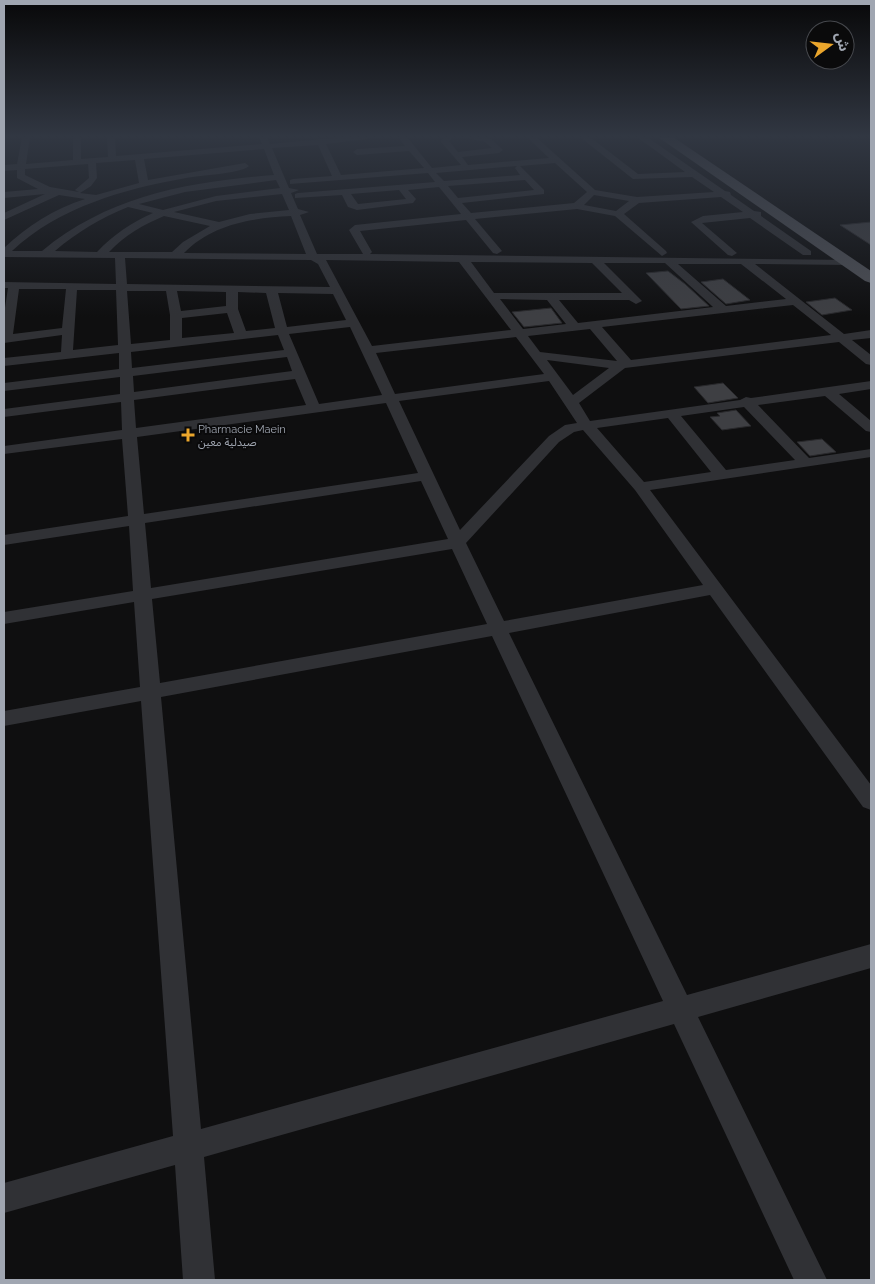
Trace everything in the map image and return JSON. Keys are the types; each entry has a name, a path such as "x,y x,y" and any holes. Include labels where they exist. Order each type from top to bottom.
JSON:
{"main road":[{"path":"751,197 871,278"}],"street":[{"path":"4,217 45,197"},
{"path":"93,197 228,221"},
{"path":"117,197 134,203"},
{"path":"44,255 62,238 87,222 134,203 158,197"},
{"path":"98,256 124,232 175,212 251,197"},
{"path":"287,197 293,213 320,254 368,350 425,476 811,1280"},
{"path":"174,256 194,236 228,221 293,213 307,216 299,197"},
{"path":"348,197 351,205 356,207 410,201 409,197"},
{"path":"453,197 497,251"},
{"path":"456,201 499,197"},
{"path":"577,206 587,197"},
{"path":"620,197 637,200 691,197"},
{"path":"727,197 807,253"},
{"path":"4,253 14,241 34,226 99,198"},
{"path":"618,214 637,200"},
{"path":"367,252 354,230 359,227 577,206 618,214 722,309"},
{"path":"4,210 19,209 54,216"},
{"path":"199,1280 129,432 122,288 116,256 120,245 138,232 175,212 218,225"},
{"path":"732,253 696,222 703,219 774,213"},
{"path":"4,253 174,256 497,251 744,261 848,262"},
{"path":"320,254 463,259 595,260 732,253 835,253"},
{"path":"463,259 551,377 572,402 586,424 640,487 871,801"},
{"path":"595,260 652,318"},
{"path":"744,261 793,302 871,361"},
{"path":"68,331 5,339 9,285 337,290"},
{"path":"67,355 72,287"},
{"path":"170,288 176,315 176,343"},
{"path":"232,289 232,309 241,336"},
{"path":"271,290 282,331 314,407"},
{"path":"491,296 632,297"},
{"path":"551,297 576,328"},
{"path":"368,350 793,302"},
{"path":"176,315 232,309"},
{"path":"4,362 353,323"},
{"path":"593,325 625,365"},
{"path":"535,355 625,365 871,334"},
{"path":"4,387 292,353"},
{"path":"572,402 625,365"},
{"path":"4,413 301,374"},
{"path":"4,450 314,407 551,377"},
{"path":"4,618 457,543 554,439 566,430 586,424 871,385"},
{"path":"828,391 871,428"},
{"path":"746,401 806,463"},
{"path":"670,412 722,475"},
{"path":"640,487 871,453"},
{"path":"4,540 425,476"},
{"path":"4,719 714,589"},
{"path":"4,1198 871,956"}],"building":[{"path":"871,222 871,245 840,225"},
{"path":"668,271 709,306 681,309 646,273"},
{"path":"723,279 750,300 726,304 701,282"},
{"path":"835,298 852,310 822,315 806,302"},
{"path":"551,308 562,323 524,327 512,312"},
{"path":"723,383 738,398 708,403 694,387"},
{"path":"736,410 751,426 722,430 710,417 720,416 717,413"},
{"path":"822,439 836,452 810,456 797,442"}],"place":[{"name":"Pharmacie Maein صيدلية معين","path":"188,435"}]}
